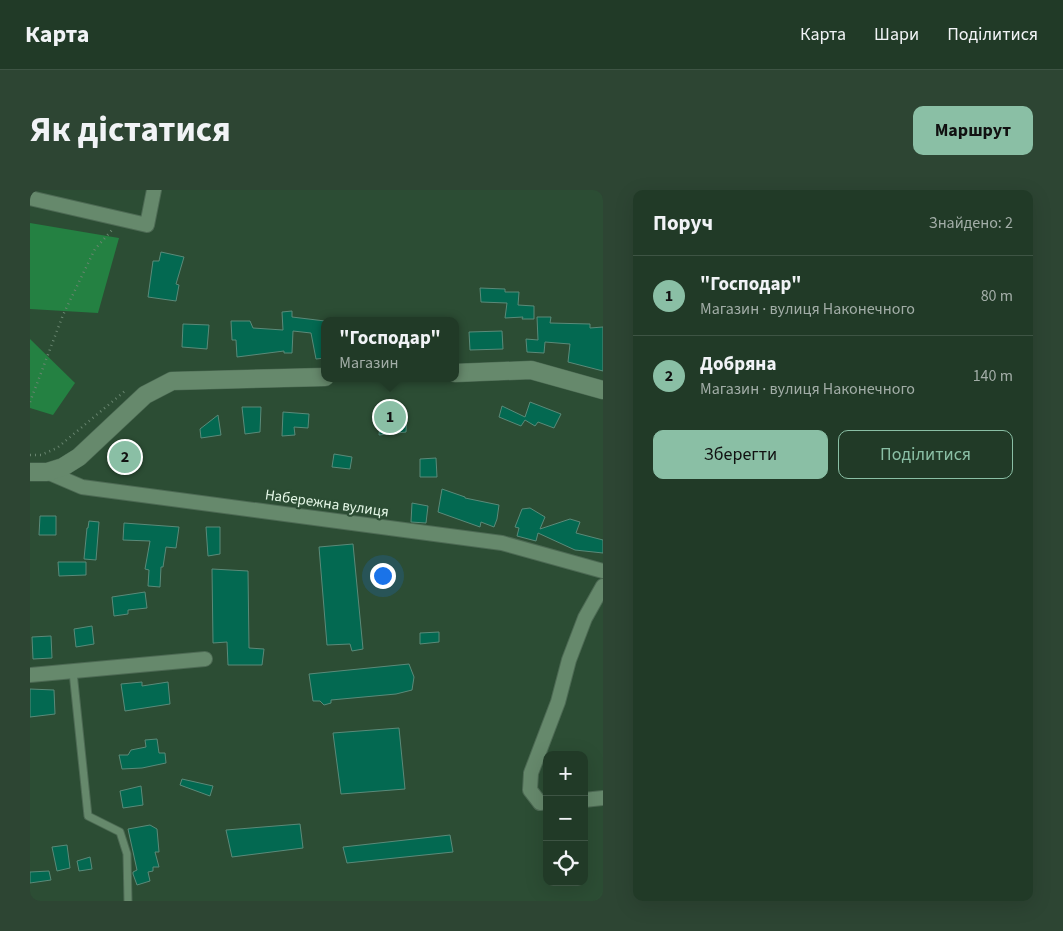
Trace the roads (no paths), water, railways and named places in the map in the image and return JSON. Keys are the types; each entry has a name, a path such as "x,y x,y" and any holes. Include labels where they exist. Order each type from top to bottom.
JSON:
{"street":[{"path":"30,198 147,225 154,190"},
{"path":"459,373 531,370 603,390"},
{"path":"39,472 63,467 79,457 145,396 172,381 321,376"},
{"name":"Набережна вулиця","path":"39,472 82,487 502,543 603,571"},
{"path":"543,802 540,802 530,790 531,773 558,702 569,660 585,618 603,586"},
{"path":"30,675 205,659"},
{"path":"588,800 603,798"}],"lane":[{"path":"73,672 88,816 120,832 127,854 128,901"}],"place":[{"name":"\"Господар\"","path":"390,417"},
{"name":"Добряна","path":"125,457"}]}
